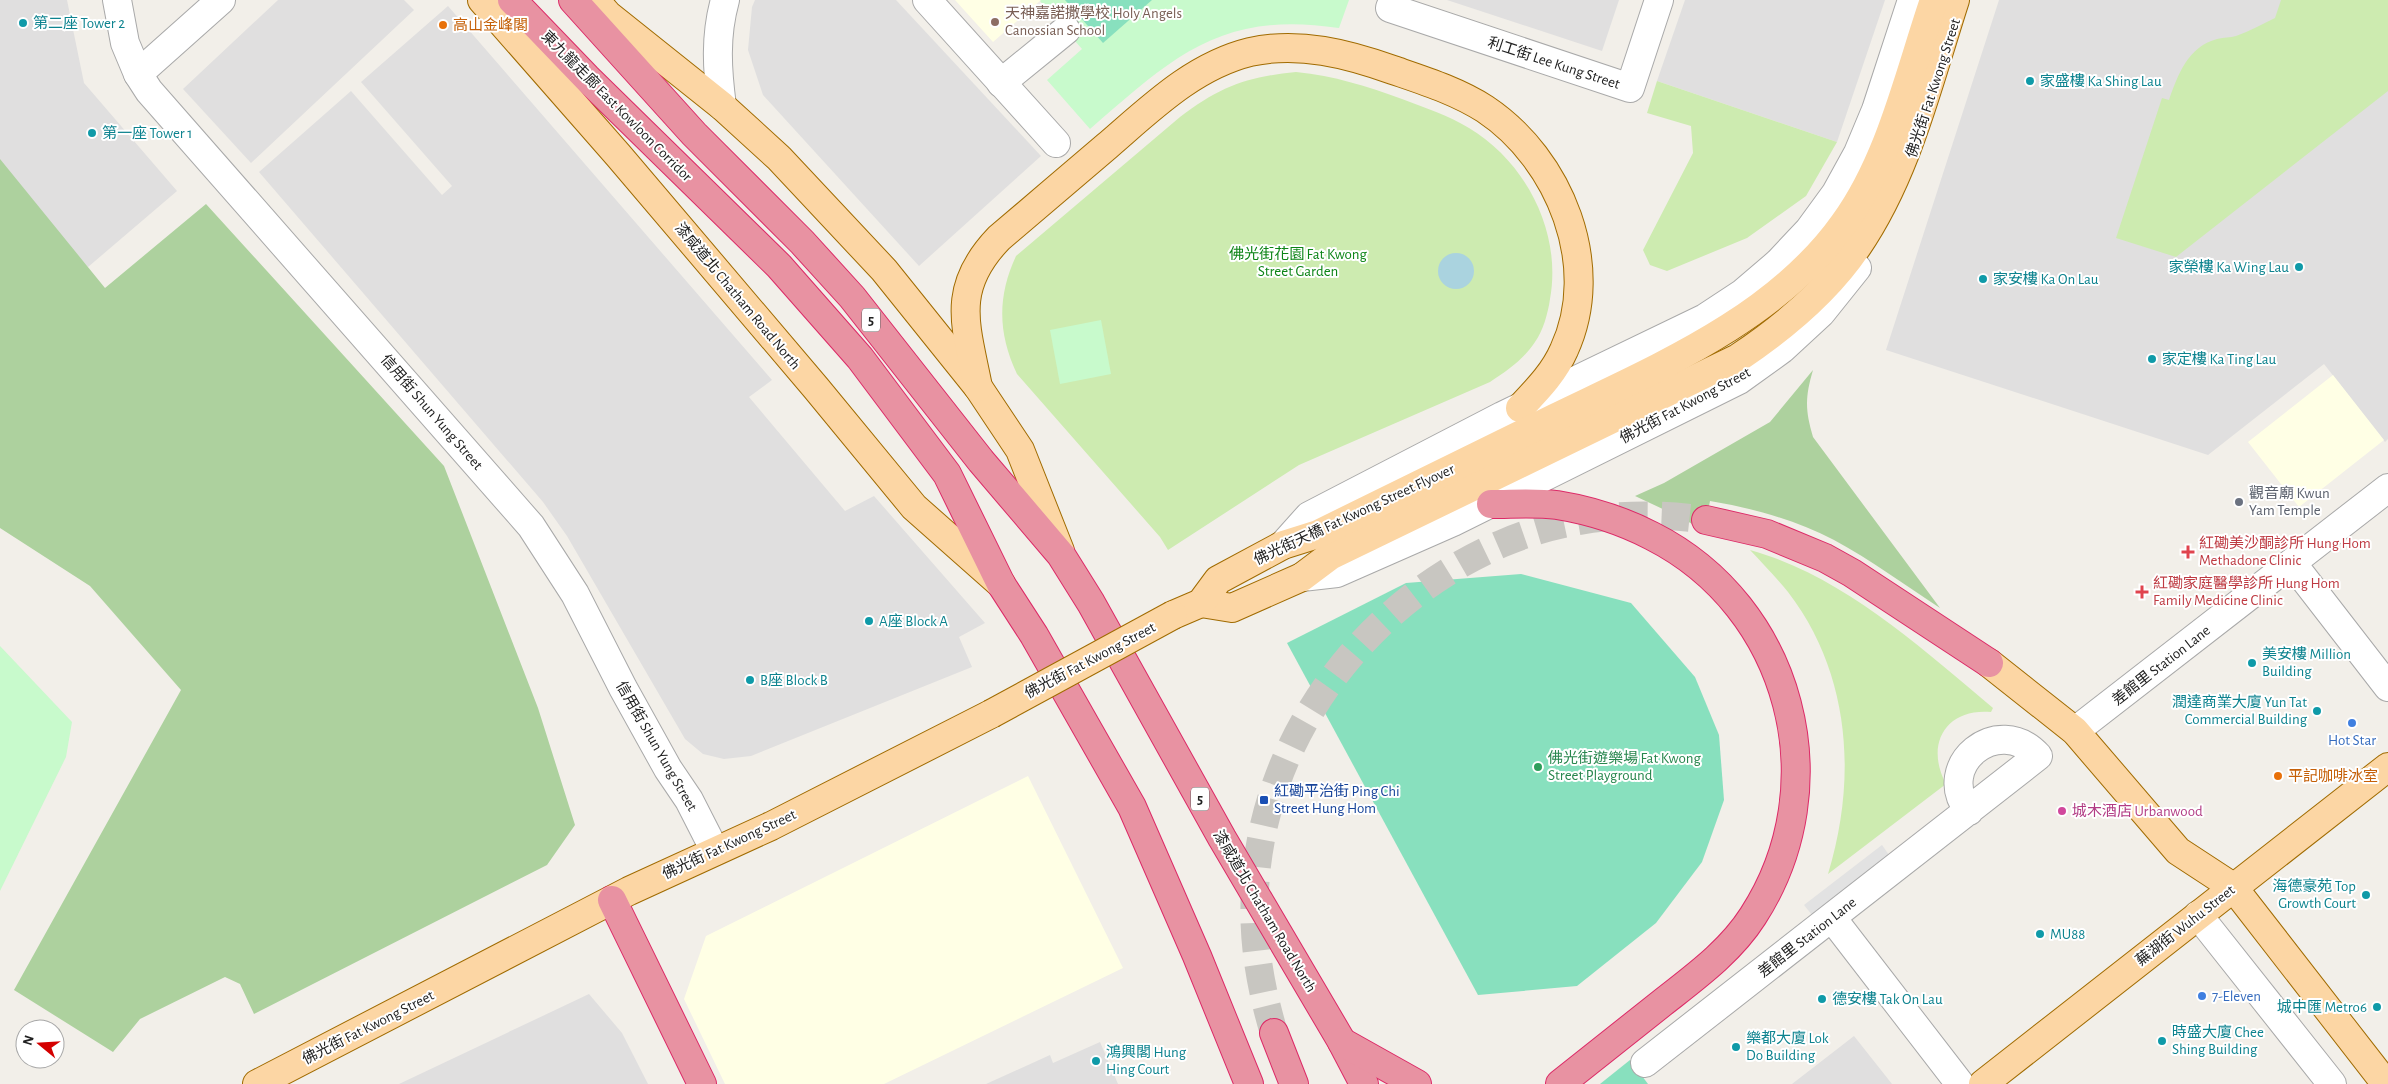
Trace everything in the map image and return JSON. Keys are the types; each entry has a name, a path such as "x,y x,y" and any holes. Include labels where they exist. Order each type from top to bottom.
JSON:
{"highway":[{"name":"東九龍走廊 East Kowloon Corridor","path":"512,0 594,84 723,210"},
{"name":"漆咸道北 Chatham Road North","path":"573,0 694,134 802,242 852,297 981,461 1062,555 1091,602 1222,838 1342,1042 1364,1084"},
{"name":"漆咸道北 Chatham Road North","path":"723,210 780,266 822,313 947,474 1001,584 1034,634 1132,808 1198,956 1249,1084"},
{"path":"1492,504 1557,505 1585,511 1652,536 1701,568 1733,600 1757,634 1780,678 1793,726 1797,776 1791,826 1776,873 1752,917 1737,937 1702,972 1560,1084"},
{"path":"1706,520 1767,534 1824,558 1852,573 1989,663"},
{"path":"612,900 702,1084"},
{"path":"1274,1033 1294,1084"},
{"path":"1342,1042 1417,1084"}],"main road":[{"name":"漆咸道北 Chatham Road North","path":"482,0 618,155 816,388 914,507 1001,584"},
{"name":"漆咸道北 Chatham Road North","path":"595,0 608,15 722,106 779,158 884,270 978,386 1020,450 1062,555"},
{"name":"佛光街天橋 Fat Kwong Street Flyover","path":"1934,0 1887,142 1875,169 1845,223 1824,249 1786,287 1730,328 1599,396 1318,534 1283,545 1218,580 1201,603 1232,608 1302,577 1330,556 1612,421 1738,358 1780,329 1836,275 1858,247 1900,166 1955,0"},
{"path":"978,386 965,315 966,296 975,267 986,251 1186,81 1228,59 1252,52 1298,48 1342,53 1366,60 1449,90 1468,99 1486,110 1520,138 1545,170 1562,204 1572,232 1578,269 1576,307 1570,338 1555,368 1520,408"},
{"name":"佛光街 Fat Kwong Street","path":"257,1084 612,900 771,826 991,714 1173,615 1201,603"},
{"path":"1989,663 2075,731 2178,851 2233,887 2386,1084"},
{"name":"蕪湖街 Wuhu Street","path":"1984,1084 2388,767"}],"street":[{"name":"信用街 Shun Yung Street","path":"117,0 126,44 138,74 149,90 531,526 575,594 623,688 668,769 688,800 715,851"},
{"path":"138,74 221,0"},
{"path":"722,106 716,65 719,24 725,0"},
{"path":"926,0 1056,143"},
{"name":"利工街 Lee Kung Street","path":"1391,4 1630,88 1659,0"},
{"path":"1283,545 1309,516 1520,408 1705,318 1743,293 1778,263 1809,230 1826,208 1858,153 1876,110 1912,0"},
{"name":"佛光街 Fat Kwong Street","path":"1302,577 1338,573 1492,504 1739,380 1782,349 1821,313 1855,272 1881,230 1901,186 1962,0"},
{"path":"1002,83 1066,30"},
{"name":"差館里 Station Lane","path":"2075,731 2388,488"},
{"path":"2292,563 2388,687"},
{"name":"差館里 Station Lane","path":"1646,1063 1969,811"},
{"path":"2198,915 2332,1084"},
{"path":"1832,918 1960,1084"}],"shaded area":[{"path":"0,0 67,0 84,83 177,191 88,267 0,166"},
{"path":"278,0 404,0 414,10 251,163 183,89"},
{"path":"755,0 896,0 1041,156 919,266 763,95 748,50 752,7"},
{"name":"天神嘉諾撒學校 Holy Angels Canossian School","path":"955,0 1041,0 993,42"},
{"path":"1447,0 1619,0 1602,51"},
{"path":"1685,0 1885,0 1837,142 1657,81"},
{"path":"1999,0 2388,0 2388,439 2385,442 2324,364 2208,455 1886,350"},
{"path":"448,6 772,380 749,397 845,511 874,496 985,623 959,637 972,667 751,756 724,759 703,754 685,739 567,536 543,502 259,172 351,91 442,195 452,186 361,82"},
{"path":"2333,375 2384,440 2299,507 2248,442"},
{"path":"1028,776 1123,968 884,1084 725,1084 684,999 706,936"},
{"path":"1882,845 1889,855 1812,915 1804,905"},
{"path":"589,994 622,1033 648,1084 399,1084"},
{"path":"1854,1036 1892,1084 1792,1084 1836,1050"},
{"name":"鴻興閣 Hung Hing Court","path":"1100,1042 1118,1084 986,1084 1050,1055 1053,1063"}],"green space":[{"path":"1041,0 1349,0 1339,28 1298,24 1262,26 1230,33 1201,45 1147,80 1090,129 1047,80 1082,49"},
{"path":"1065,0 1152,0 1103,43"},
{"path":"2281,0 2388,0 2388,91 2176,257 2116,238 2162,98 2169,100 2180,71 2191,55 2207,43 2220,38 2236,36 2275,18"},
{"name":"佛光街花園 Fat Kwong Street Garden","path":"1296,72 1324,76 1363,86 1445,115 1461,123 1490,143 1508,160 1536,202 1545,225 1551,249 1552,274 1550,299 1546,316 1538,338 1525,354 1515,364 1490,382 1299,465 1168,550 1160,537 1017,374 1003,330 1002,315 1005,286 1016,256 1180,117 1208,98 1234,85 1262,77"},
{"path":"1657,81 1837,142 1806,196 1747,238 1667,271 1650,265 1643,250 1693,153 1691,126 1647,113"},
{"path":"0,159 105,288 206,204 444,466 538,708 575,825 547,865 254,1014 240,984 225,977 140,1019 113,1052 65,1022 65,1019 60,1019 14,990 181,690 90,586 0,528"},
{"path":"1101,320 1111,374 1060,384 1050,330"},
{"path":"1813,370 1808,388 1807,404 1813,437 1940,608 1848,548 1819,533 1789,521 1758,511 1710,501 1704,531 1682,518 1635,496 1664,483 1770,422"},
{"path":"1750,550 1784,562 1817,577 1849,595 1909,638 1993,708 1991,712 1975,712 1962,716 1951,723 1943,732 1939,743 1938,756 1940,770 1946,784 1828,874 1837,838 1843,801 1845,765 1842,728 1836,692 1825,657 1809,624 1788,592"},
{"name":"佛光街遊樂場 Fat Kwong Street Playground","path":"1521,574 1631,603 1695,677 1719,735 1724,800 1702,862 1656,923 1577,986 1478,995 1287,643 1406,583"},
{"path":"0,646 72,722 66,757 0,891"},
{"path":"1630,1060 1648,1084 1600,1084"}],"water":[{"path":"1456,253 1468,259 1474,271 1468,283 1456,289 1444,283 1438,271 1444,259"}],"tunnel":[{"path":"1274,1033 1261,980 1256,945 1255,890 1262,834 1277,781 1300,730 1329,683 1365,640 1406,602 1451,570 1501,544 1525,535 1576,521 1602,518 1654,516 1706,520"}],"place":[{"name":"天神嘉諾撒學校 Holy Angels Canossian School","path":"995,22"},
{"name":"第二座 Tower 2","path":"23,23"},
{"name":"高山金峰閣","path":"443,25"},
{"name":"家盛樓 Ka Shing Lau","path":"2030,81"},
{"name":"第一座 Tower 1","path":"92,133"},
{"name":"家榮樓 Ka Wing Lau","path":"2299,267"},
{"name":"家安樓 Ka On Lau","path":"1983,279"},
{"name":"家定樓 Ka Ting Lau","path":"2152,359"},
{"name":"觀音廟 Kwun Yam Temple","path":"2239,502"},
{"name":"紅磡美沙酮診所 Hung Hom Methadone Clinic","path":"2188,552"},
{"name":"紅磡家庭醫學診所 Hung Hom Family Medicine Clinic","path":"2142,592"},
{"name":"A座 Block A","path":"869,621"},
{"name":"美安樓 Million Building","path":"2252,663"},
{"name":"B座 Block B","path":"750,680"},
{"name":"潤達商業大廈 Yun Tat Commercial Building","path":"2317,711"},
{"name":"Hot Star","path":"2352,723"},
{"name":"佛光街遊樂場 Fat Kwong Street Playground","path":"1538,767"},
{"name":"平記咖啡冰室","path":"2278,776"},
{"name":"紅磡平治街 Ping Chi Street Hung Hom","path":"1264,800"},
{"name":"城木酒店 Urbanwood","path":"2062,811"},
{"name":"海德豪苑 Top Growth Court","path":"2366,895"},
{"name":"MU88","path":"2040,934"},
{"name":"7-Eleven","path":"2202,996"},
{"name":"德安樓 Tak On Lau","path":"1822,999"},
{"name":"城中匯 Metro6","path":"2377,1007"},
{"name":"時盛大廈 Chee Shing Building","path":"2162,1041"},
{"name":"樂都大廈 Lok Do Building","path":"1736,1047"},
{"name":"鴻興閣 Hung Hing Court","path":"1096,1061"}]}
